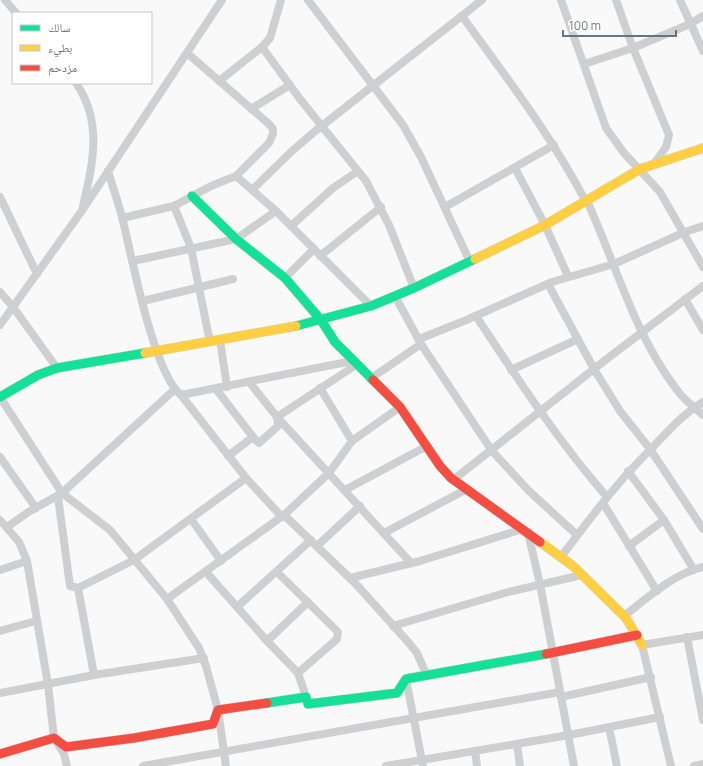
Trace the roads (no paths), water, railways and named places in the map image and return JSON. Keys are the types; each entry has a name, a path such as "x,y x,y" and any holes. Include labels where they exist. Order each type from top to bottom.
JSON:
{"street":[{"path":"5,0 15,12"},
{"path":"0,326 81,212 222,0"},
{"path":"219,81 262,47 270,38 281,0"},
{"path":"308,0 374,85 409,135 445,207 470,262"},
{"path":"252,190 291,152 322,126 482,0"},
{"path":"561,0 606,128 624,153 660,192 685,232 703,267"},
{"path":"616,0 633,48 669,135 666,147 654,164"},
{"path":"680,0 703,51"},
{"path":"462,16 514,86 554,146 586,202 614,264 628,302 643,332 677,391 693,407 702,413"},
{"path":"584,64 633,48 690,24 703,16"},
{"path":"262,47 290,85 358,170 381,207 414,288"},
{"path":"122,218 174,206 211,186 236,176 269,143 273,134 271,127 187,53"},
{"path":"77,84 89,108 94,136 93,162 81,212"},
{"path":"251,109 290,85"},
{"path":"445,207 554,146"},
{"path":"226,766 218,710 204,658 167,599 110,530 60,495 0,397 38,376 57,368 286,329 370,306 414,288 545,225 640,169 703,148"},
{"path":"515,168 545,225 568,276"},
{"path":"291,226 333,188 358,170"},
{"path":"108,171 122,218 157,352 174,390 181,395 246,478 283,516 314,543 350,578 416,651 426,674"},
{"path":"236,176 276,211 370,306"},
{"path":"192,196 236,239 285,278 321,320 333,339 354,363 400,407 440,466 454,480 560,557 582,575 624,616 642,645 651,677 671,766"},
{"path":"0,197 37,274"},
{"path":"174,206 191,248 210,342"},
{"path":"320,256 381,207"},
{"path":"133,261 236,239 276,211"},
{"path":"370,379 420,341 548,284 568,276 614,264 685,232 703,226"},
{"path":"285,278 314,249"},
{"path":"143,301 233,279"},
{"path":"548,284 594,369 624,417 650,450 703,529"},
{"path":"454,480 594,369 703,286"},
{"path":"0,292 13,307 57,368"},
{"path":"395,296 420,341 492,451 529,491 577,535"},
{"path":"685,299 703,330"},
{"path":"476,316 511,370 590,477 605,500 629,546 656,591"},
{"path":"511,370 578,339"},
{"path":"220,340 227,387"},
{"path":"181,395 354,363"},
{"path":"278,417 354,363"},
{"path":"250,383 278,417 411,563"},
{"path":"320,388 352,441"},
{"path":"216,389 259,443 278,426 278,417"},
{"path":"7,527 36,508 60,495 174,390"},
{"path":"560,557 628,471 693,407 703,402"},
{"path":"167,599 283,516 329,473 352,441 400,407"},
{"path":"228,456 253,437"},
{"path":"345,490 427,446"},
{"path":"0,457 36,508"},
{"path":"628,471 664,520 694,570"},
{"path":"60,495 70,586 78,588 134,560 246,478"},
{"path":"384,533 467,490"},
{"path":"237,607 277,572 360,506"},
{"path":"191,519 221,561"},
{"path":"0,520 19,542 27,561 36,621 48,684 54,738 64,754 67,766"},
{"path":"629,546 664,520"},
{"path":"350,578 411,563 525,531"},
{"path":"525,531 540,584 574,766"},
{"path":"0,570 27,561"},
{"path":"624,616 656,591 694,570 703,567"},
{"path":"206,572 267,641 298,673 308,704 397,692 406,679 426,674 552,653 637,635"},
{"path":"277,572 336,628 338,636 337,639 298,673"},
{"path":"393,626 461,605 540,584 582,575"},
{"path":"78,588 94,675"},
{"path":"267,641 308,602"},
{"path":"0,631 36,621"},
{"path":"642,645 703,635"},
{"path":"687,637 703,720"},
{"path":"0,693 94,675 204,658"},
{"path":"143,766 174,763 225,752 651,677"},
{"path":"406,679 422,763"},
{"path":"218,710 306,697"},
{"path":"54,738 66,747 134,738 213,724 218,710"},
{"path":"386,766 422,763 475,751 569,735 660,717"},
{"path":"609,727 617,766"},
{"path":"0,754 54,738"},
{"path":"517,744 520,766"},
{"path":"475,751 477,766"},
{"path":"694,766 703,764"}]}
